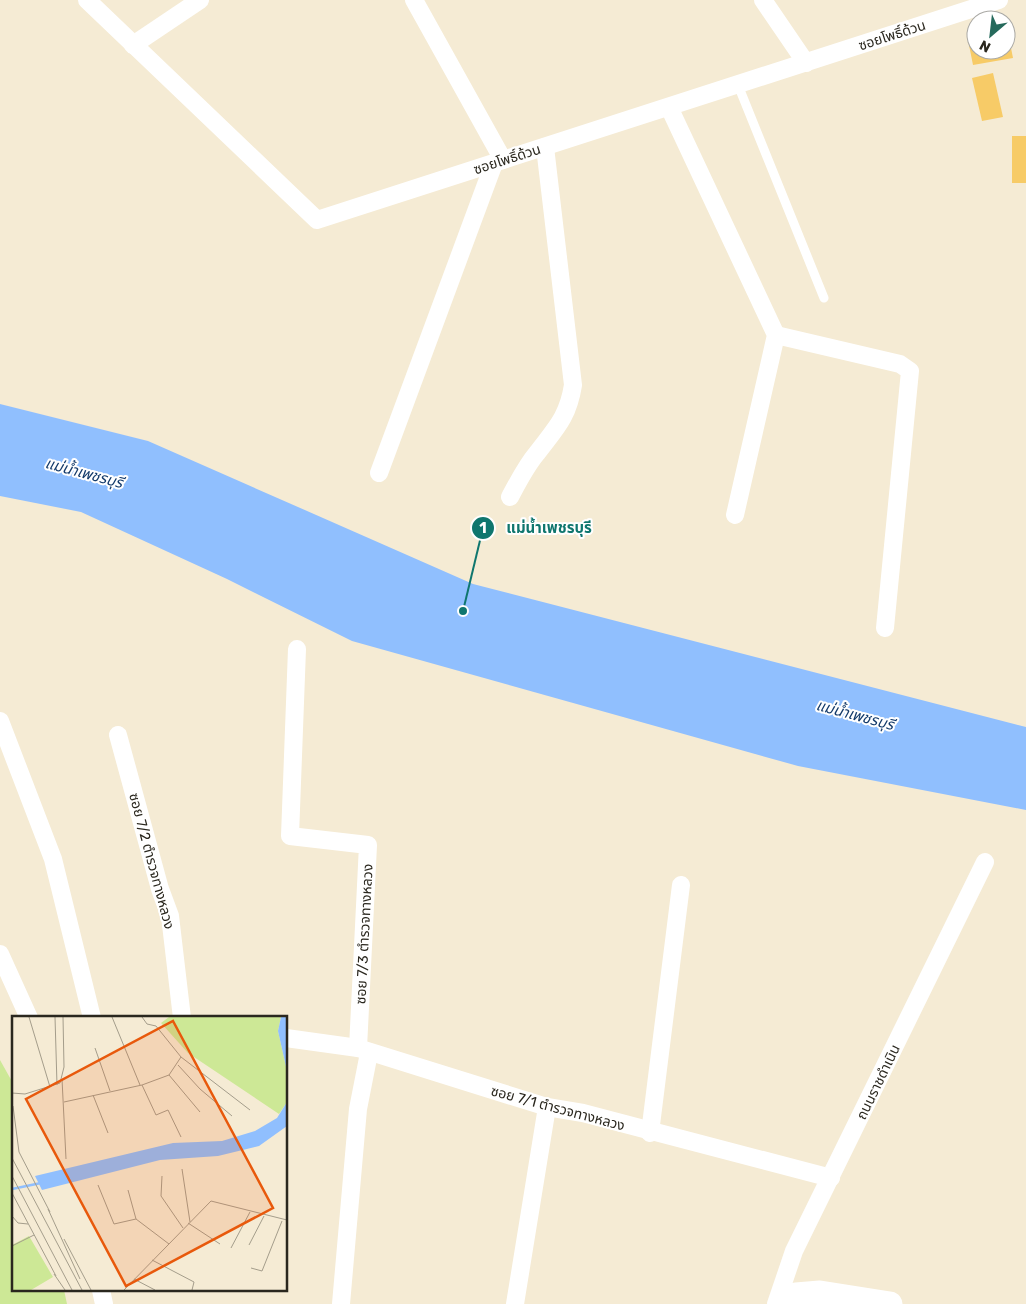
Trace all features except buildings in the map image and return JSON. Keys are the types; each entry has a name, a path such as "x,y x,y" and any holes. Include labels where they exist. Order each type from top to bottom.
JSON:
{"main road":[{"path":"781,1304 796,1295 817,1299 890,1304"}],"street":[{"name":"ซอยโพธิ์ด้วน","path":"87,0 317,220 806,63 953,7 998,0"},
{"path":"134,45 200,0"},
{"path":"379,473 498,162 414,0"},
{"path":"763,0 806,63"},
{"path":"669,107 776,335 735,515"},
{"path":"510,496 535,454 558,429 569,407 573,385 544,147"},
{"path":"776,335 900,364 910,370 905,442 885,628"},
{"name":"ซอย 7/3 ตำรวจทางหลวง","path":"298,649 290,836 368,845 364,1051 341,1304"},
{"path":"0,721 53,859 92,1016"},
{"name":"ซอย 7/2 ตำรวจทางหลวง","path":"118,735 160,889 170,916 182,1016"},
{"name":"ถนนราชดำเนิน","path":"776,1304 794,1251 985,862"},
{"path":"650,1133 681,885"},
{"path":"0,954 28,1016"},
{"name":"ซอย 7/1 ตำรวจทางหลวง","path":"288,1038 364,1051 547,1108 583,1113 650,1133 831,1178"},
{"path":"516,1304 547,1108"}],"lane":[{"path":"738,85 824,298"}],"green space":[{"path":"0,1060 12,1081 12,1292 64,1292 67,1304 0,1304"}],"water":[{"path":"0,404 148,441 473,584 1026,727 1026,810 798,766 352,641 227,579 81,512 0,496"}],"place":[{"name":"แม่น้ำเพชรบุรี","path":"463,611"}]}
